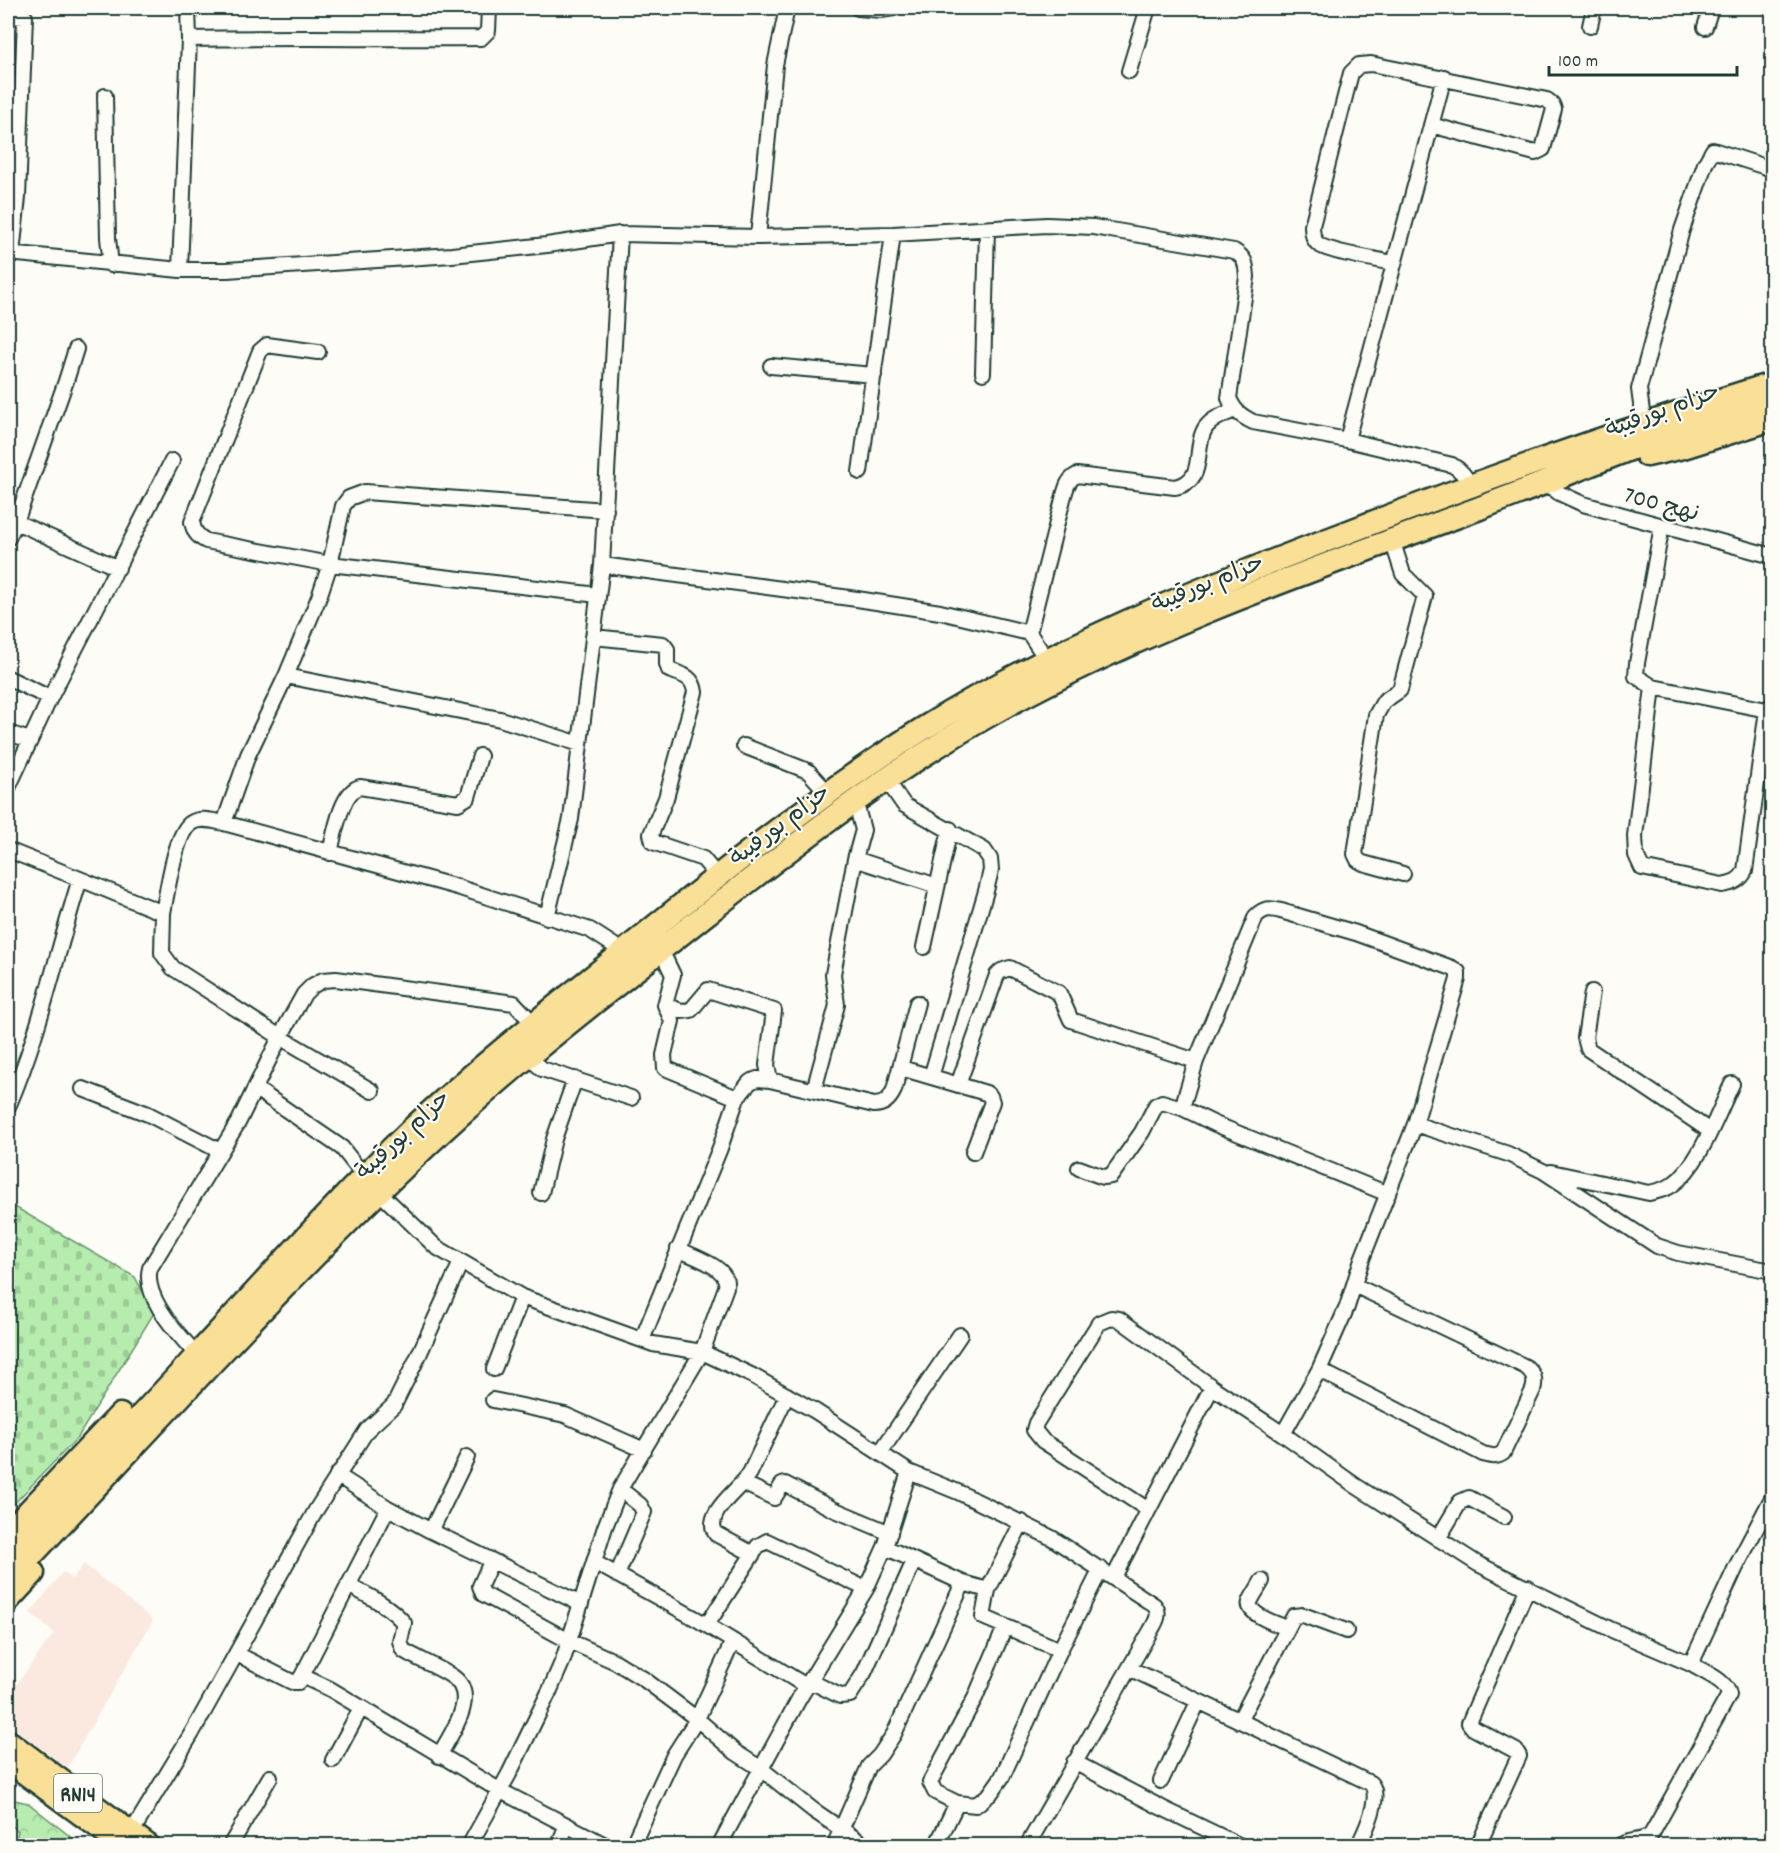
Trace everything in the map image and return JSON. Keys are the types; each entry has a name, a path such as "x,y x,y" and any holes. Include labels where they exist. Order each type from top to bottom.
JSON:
{"highway":[{"path":"1599,449 1642,412 1686,395 1773,370"},
{"name":"حزام بورقيبة","path":"371,1184 425,1147 661,950 805,837 886,779 1006,705 1083,666 1225,603 1545,482 1599,449 1701,405 1773,384"},
{"name":"حزام بورقيبة","path":"8,1580 73,1499 371,1184 421,1121 534,1024 718,878 828,793 923,729 1047,660 1146,612 1220,581 1470,485 1773,402"},
{"path":"1599,449 1629,457 1674,449 1773,419"},
{"path":"8,1533 188,1345 264,1296"},
{"path":"8,1600 210,1385 264,1296"},
{"name":"حزام بورقيبة","path":"8,1556 73,1499"}],"main road":[{"name":"RN14","path":"8,1741 57,1788 126,1841 149,1845"},
{"name":"RN14","path":"9,1767 57,1788"}],"street":[{"path":"180,270 189,39 188,8"},
{"path":"189,39 481,38 488,31 489,8"},
{"path":"758,237 775,65 787,8"},
{"path":"858,8 881,10 894,8"},
{"path":"1129,71 1148,8"},
{"path":"1590,26 1594,8"},
{"path":"1705,27 1711,8"},
{"path":"8,16 26,12 18,197 10,253 111,265 180,270 227,270 452,255 547,245 620,234 758,237 893,234 1047,225 1093,227 1234,252 1246,262 1247,277 1229,398 1235,410 1243,417 1253,422 1347,440 1452,465 1459,468 1470,485"},
{"path":"1394,263 1324,248 1314,239 1312,226 1352,73 1359,65 1371,64 1444,77 1547,100 1554,109 1543,149 1535,153 1431,125"},
{"path":"1347,440 1444,77"},
{"path":"105,96 108,238 111,265"},
{"path":"1642,412 1639,389 1682,230 1705,164 1713,150 1773,168"},
{"path":"983,373 987,229"},
{"path":"547,917 571,819 602,565 620,234"},
{"path":"860,472 893,234"},
{"path":"318,351 267,345 260,351 192,522 198,536 206,541 330,564 598,595"},
{"path":"8,538 16,522 76,349"},
{"path":"771,366 874,375"},
{"path":"1029,633 1067,484 1071,478 1077,476 1175,488 1184,486 1195,474 1204,430 1220,416 1235,410"},
{"path":"8,788 50,698 172,462"},
{"name":"نهج 700","path":"1545,482 1559,493 1583,504 1773,556"},
{"path":"224,823 248,755 286,676 319,597 330,564 343,506 349,498 365,492 606,510"},
{"path":"16,522 118,568"},
{"path":"1653,687 1635,836 1636,855 1642,868 1722,885 1733,883 1742,878 1745,872 1770,708 1653,687 1636,676 1662,526"},
{"path":"1392,540 1404,574 1425,596 1400,690 1384,701 1376,715 1355,854 1363,863 1403,874"},
{"path":"602,565 940,612 1029,633 1047,660"},
{"path":"593,637 663,644 668,649 669,670 689,678 692,682 694,692 666,798 651,834 653,842 703,859 718,878"},
{"path":"286,676 500,719 580,744"},
{"path":"8,678 50,698"},
{"path":"8,734 30,740"},
{"path":"744,746 808,771 828,793"},
{"path":"330,853 346,798 353,788 360,787 458,803 468,797 480,756"},
{"path":"886,779 904,805 950,829 984,850 990,858 991,870 977,926 932,1077"},
{"path":"814,1090 837,1005 833,974 855,859 863,830 855,800"},
{"path":"372,1091 280,1037 167,963 160,946 163,913 179,845 185,828 190,823 199,819 224,823 457,887 590,930 624,952"},
{"path":"924,947 950,829"},
{"path":"8,850 163,913"},
{"path":"855,859 937,886"},
{"path":"8,1107 41,1018 65,925 80,879"},
{"path":"1182,1108 1196,1061 1256,916 1262,910 1270,908 1356,933 1458,972 1457,985 1415,1124 1362,1259 1347,1307 1319,1370 1283,1434"},
{"path":"661,950 673,975 665,1005 672,1021 664,1055 665,1068 737,1098"},
{"path":"958,1085 998,975 1010,968 1059,993 1071,1020 1196,1061"},
{"path":"188,1345 169,1323 147,1277 154,1259 256,1089 280,1037 304,994 312,986 323,980 336,979 514,1003 534,1024"},
{"path":"665,1005 681,1011 692,1010 708,990 774,1011 768,1065 771,1080"},
{"path":"1592,992 1585,1038 1588,1049 1710,1131"},
{"path":"642,1340 720,1148 737,1098 743,1088 757,1079 771,1080 879,1105 890,1098 901,1068 917,1004"},
{"path":"529,1058 542,1069 631,1098"},
{"path":"901,1068 986,1093 992,1099 973,1152"},
{"path":"541,1192 554,1139 575,1078"},
{"path":"1543,1171 1649,1193 1660,1191 1672,1185 1697,1156 1732,1084"},
{"path":"83,1089 148,1114 220,1151"},
{"path":"256,1089 342,1148 371,1184 423,1235 461,1262 522,1297 664,1347 702,1352 753,1376 909,1472 1022,1522 1052,1538 1154,1605 1158,1613 1157,1619 1131,1669 1027,1845"},
{"path":"1079,1168 1102,1177 1111,1176 1142,1132 1156,1105 1162,1102 1182,1108 1215,1124 1388,1194"},
{"path":"1415,1124 1508,1154 1543,1171 1657,1246 1678,1253 1773,1271"},
{"path":"469,1845 550,1690 569,1641 604,1527 620,1489 702,1352 726,1287 727,1278 721,1270 678,1249"},
{"path":"126,1841 163,1784 337,1475 367,1430 394,1405 461,1262"},
{"path":"1319,1370 1491,1456 1503,1453 1533,1390 1535,1382 1533,1374 1526,1367 1354,1285"},
{"path":"494,1369 522,1297"},
{"path":"1147,1509 1042,1441 1034,1430 1099,1323 1111,1318 1119,1319 1212,1387 1356,1486 1478,1564 1612,1629 1691,1664 1728,1688 1729,1695 1651,1835 1645,1840 1626,1841 1619,1845"},
{"path":"880,1453 960,1335"},
{"path":"1114,1577 1147,1509 1212,1387"},
{"path":"753,1554 716,1534 712,1529 713,1523 728,1496 743,1483 750,1473 787,1395"},
{"path":"493,1400 565,1415 644,1450"},
{"path":"431,1532 467,1456"},
{"path":"719,1845 808,1683 866,1589 885,1547 909,1472"},
{"path":"337,1475 431,1532 581,1604"},
{"path":"743,1483 774,1498 785,1484 833,1509 890,1533"},
{"path":"617,1575 644,1512 640,1505 620,1489"},
{"path":"1438,1539 1460,1502 1465,1498 1504,1517"},
{"path":"1691,1664 1736,1567 1773,1498"},
{"path":"237,1654 296,1682 302,1676 388,1508"},
{"path":"1022,1522 988,1590 983,1617 1060,1650"},
{"path":"708,1625 758,1546 767,1541 866,1589"},
{"path":"885,1547 963,1583 988,1590"},
{"path":"594,1562 808,1683 840,1696 850,1695 864,1673 914,1561"},
{"path":"491,1562 480,1586 483,1594 569,1641 616,1662 645,1680 697,1719 735,1752 866,1845"},
{"path":"1005,1627 975,1698 930,1782 935,1791 957,1803 976,1805 996,1787 1101,1569"},
{"path":"1262,1581 1250,1603 1250,1608 1254,1613 1287,1628"},
{"path":"834,1845 868,1766 880,1755 894,1734 963,1583"},
{"path":"348,1585 375,1599 404,1623 400,1641 403,1650 452,1676 462,1687 465,1694 462,1711 440,1756"},
{"path":"1478,1845 1519,1756 1516,1751 1473,1728 1469,1723 1528,1587"},
{"path":"1239,1721 1292,1618 1298,1614 1346,1631"},
{"path":"632,1845 674,1755 697,1719 733,1641"},
{"path":"1131,1669 1363,1778 1374,1787 1376,1797 1358,1845"},
{"path":"302,1676 361,1707 499,1790 607,1845"},
{"path":"1161,1781 1198,1702"},
{"path":"333,1760 361,1707"},
{"path":"1074,1762 1162,1808 1241,1845"},
{"path":"230,1845 270,1777"},
{"path":"936,1845 957,1803"},
{"path":"558,1845 567,1825"}],"shaded area":[{"path":"84,1564 153,1620 67,1768 8,1724 10,1702 8,1696 54,1633 30,1613 63,1572 72,1579"}],"green space":[{"path":"8,1203 135,1277 154,1313 78,1437 8,1510"},
{"path":"10,1799 28,1803 79,1845 8,1845 16,1841 18,1831 8,1822 8,1801"}]}
